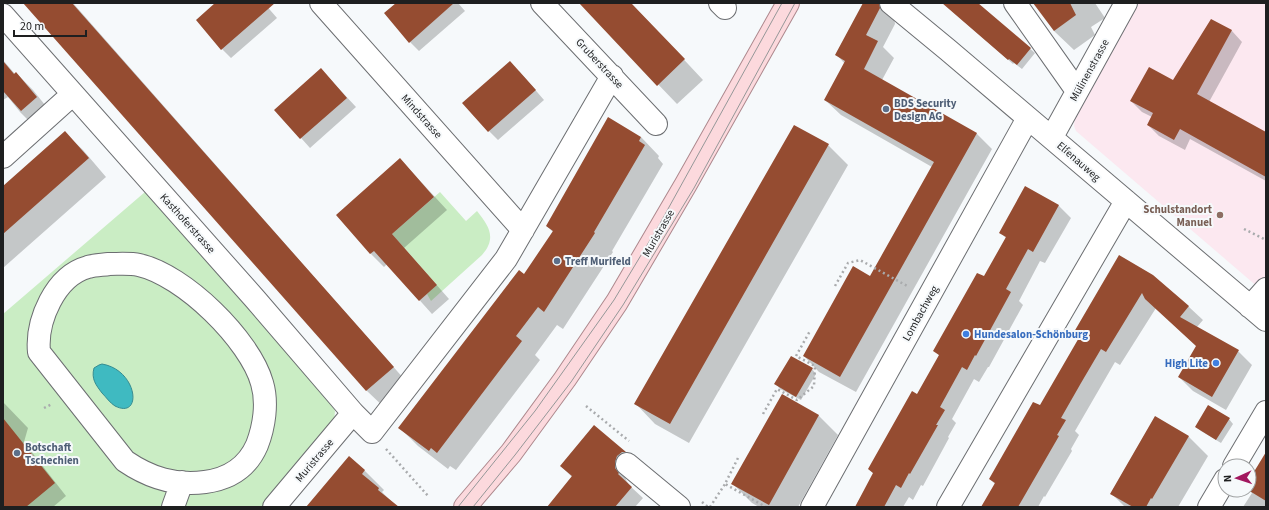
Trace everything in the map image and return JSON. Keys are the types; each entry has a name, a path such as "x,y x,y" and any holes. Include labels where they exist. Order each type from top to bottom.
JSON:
{"main road":[{"name":"Muristrasse","path":"465,507 510,453 565,379 618,302 788,3"}],"street":[{"name":"Mindstrasse","path":"321,3 523,230"},
{"name":"Gruberstrasse","path":"542,3 656,124"},
{"name":"Elfenauweg","path":"891,3 1052,137 1258,313"},
{"path":"1015,3 1078,91"},
{"name":"Mülinenstrasse","path":"1052,137 1126,3"},
{"name":"Kasthoferstrasse","path":"3,15 255,299 353,413 372,432"},
{"path":"372,432 506,259 612,76"},
{"path":"3,157 73,94"},
{"name":"Lombachweg","path":"812,507 1028,118"},
{"path":"948,507 1126,201"},
{"path":"109,264 140,266 170,278 218,316 244,347 262,383 264,422 260,438 254,452 236,472 224,477 205,482 182,482 155,478 125,461 39,352 39,334 45,312 50,301 57,289 70,276 87,267 109,264"},
{"path":"1258,313 1266,289"},
{"path":"1239,458 1266,412"},
{"name":"Muristrasse","path":"274,507 353,413"},
{"path":"627,464 679,507"},
{"path":"173,507 182,482"},
{"path":"1209,507 1217,494"}],"path":[{"path":"1244,229 1266,240"},
{"path":"836,286 848,263 860,260 928,298"},
{"path":"764,414 777,389 797,400 814,386 815,366 796,356 810,331"},
{"path":"372,432 428,497"},
{"path":"710,507 725,484 738,458"},
{"path":"725,484 766,507"}],"shaded area":[{"name":"Schulstandort Manuel","path":"1139,3 1266,3 1266,294 1076,131 1074,126 1075,117"}],"green space":[{"path":"145,192 330,401 335,411 334,421 263,507 3,507 3,314"},
{"path":"440,192 466,221 477,211 488,227 490,238 487,249 482,255 431,301 427,294 437,285 392,234"}],"water":[{"path":"102,364 114,368 123,375 129,384 133,400 130,406 124,408 115,406 108,400 98,387 94,379 93,372 94,368"}],"building":[{"path":"23,3 72,3 394,367 366,391"},
{"path":"215,3 275,3 221,50 196,20"},
{"path":"396,3 454,3 409,43 384,13"},
{"path":"579,3 631,3 685,59 657,86"},
{"path":"863,3 879,3 880,8 866,35 878,41 864,69 977,133 840,377 803,356 853,266 870,276 934,162 824,100 845,61 835,55"},
{"path":"942,3 978,3 1031,48 1017,65 1009,59 1008,60"},
{"path":"1033,3 1070,3 1076,15 1054,31"},
{"path":"1211,19 1232,30 1197,94 1266,132 1266,177 1180,129 1174,140 1147,125 1153,113 1130,101 1149,67 1173,80"},
{"path":"3,61 14,74 16,72 37,97 21,111 3,91"},
{"path":"510,61 536,90 488,132 462,103"},
{"path":"321,68 347,98 300,139 274,110"},
{"path":"608,117 641,137 639,141 645,145 594,232 595,233 544,312 538,307 516,336 522,341 437,453 431,448 429,451 398,428 519,270 524,274 553,231 546,226"},
{"path":"794,125 829,144 670,424 634,404"},
{"path":"65,131 89,158 3,234 3,186"},
{"path":"400,158 434,197 392,234 437,285 419,301 374,251 370,254 336,215"},
{"path":"1025,186 1059,205 1033,252 1028,249 1006,289 1011,292 976,356 975,355 967,370 962,367 940,407 945,410 936,425 938,425 901,488 896,485 884,507 855,507 873,473 868,469 912,391 917,394 939,355 933,351 977,273 984,276 1006,237 999,233"},
{"path":"1119,255 1153,275 1189,306 1180,317 1239,350 1212,397 1178,377 1196,346 1145,299 1142,293 1106,352 1101,349 1081,383 1061,418 1066,420 1057,435 1059,436 1018,507 981,507 995,483 989,479 1033,402 1040,405 1080,336 1074,332"},
{"path":"791,356 813,368 796,397 774,384"},
{"path":"782,394 819,415 769,505 731,484"},
{"path":"1208,405 1230,418 1216,440 1195,427"},
{"path":"1155,416 1189,436 1146,507 1133,507 1110,494"},
{"name":"Botschaft Tschechien","path":"3,418 55,483 26,507 3,507"},
{"path":"594,425 626,452 622,452 617,456 615,468 619,473 618,474 632,487 615,507 547,507 572,476 560,466"},
{"path":"1266,452 1266,501 1257,496 1257,467"},
{"path":"349,456 365,470 362,474 379,488 378,490 399,507 306,507"}],"tram line":[{"path":"458,507 535,411 614,300 658,227 782,3"},
{"path":"473,507 571,382 623,305 694,188 795,3"}],"place":[{"name":"BDS Security Design AG","path":"886,109"},
{"name":"Schulstandort Manuel","path":"1220,215"},
{"name":"Treff Murifeld","path":"557,261"},
{"name":"Hundesalon-Schönburg","path":"966,334"},
{"name":"High Lite","path":"1216,363"},
{"name":"Botschaft Tschechien","path":"17,453"}]}
